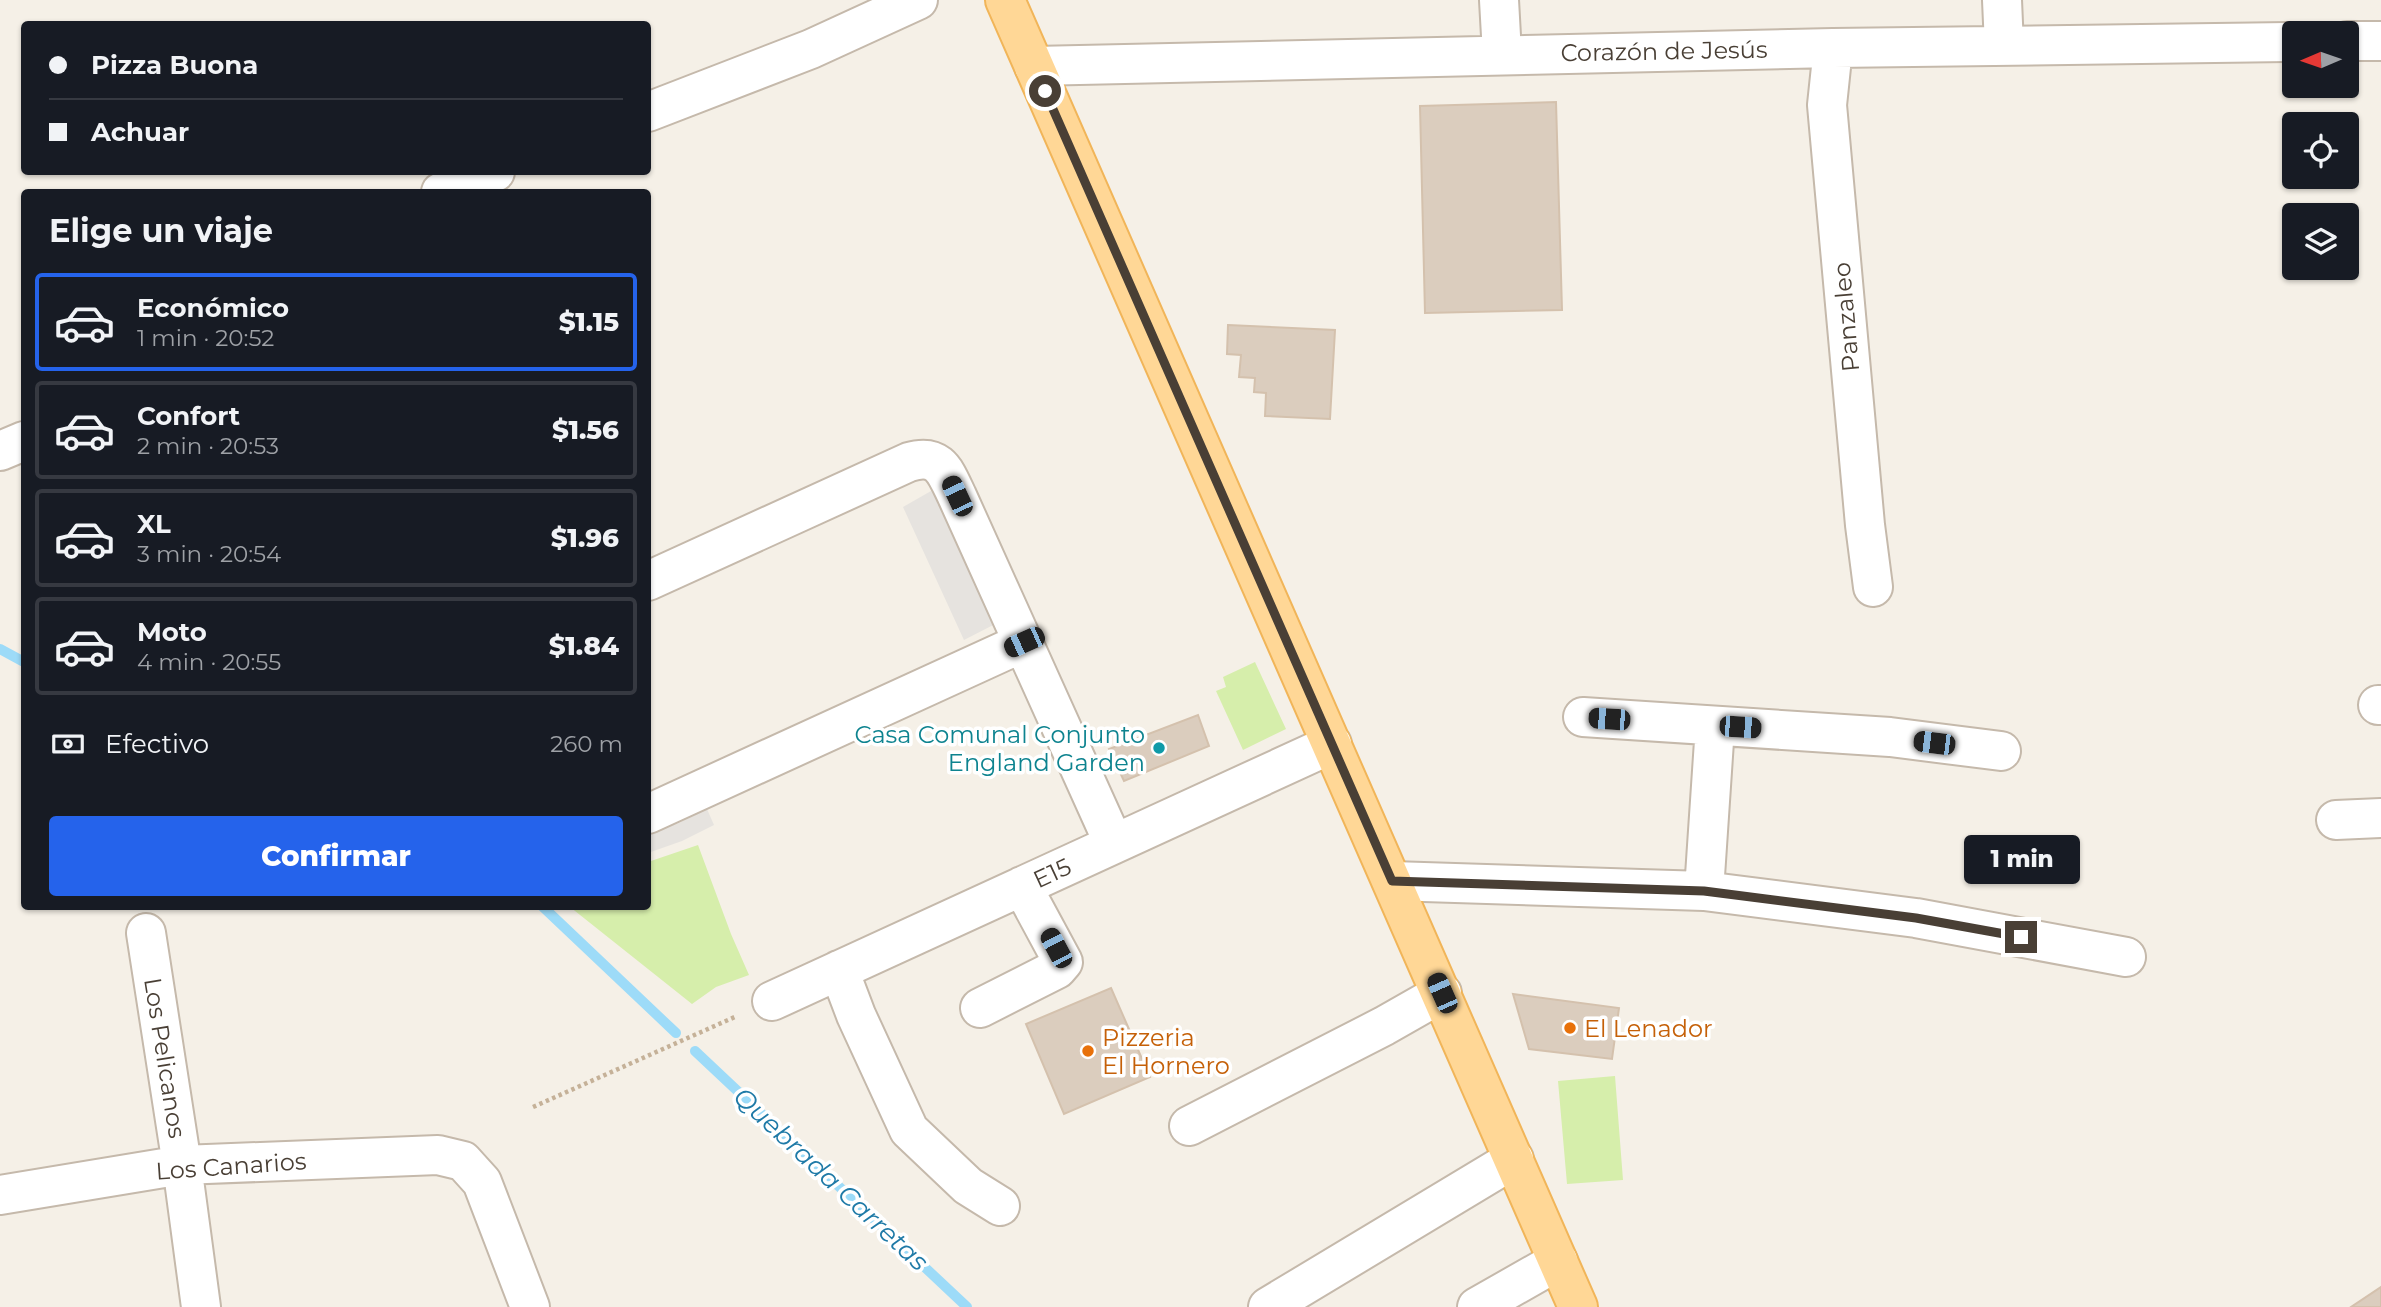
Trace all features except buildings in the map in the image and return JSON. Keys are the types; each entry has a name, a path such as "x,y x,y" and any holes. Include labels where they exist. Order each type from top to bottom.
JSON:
{"main road":[{"path":"1005,0 1578,1307"}],"street":[{"path":"651,111 811,49 918,0"},
{"path":"1499,0 1502,54"},
{"path":"2002,0 2004,46"},
{"path":"2359,41 2381,41"},
{"name":"Corazón de Jesús","path":"1034,66 1502,54 2282,42"},
{"name":"Panzaleo","path":"1833,48 1827,105 1873,587"},
{"path":"448,189 487,175"},
{"path":"0,451 21,442"},
{"path":"651,580 923,458 933,460 949,480 1114,844"},
{"path":"651,813 1024,642"},
{"path":"1583,717 1890,737 2001,751"},
{"path":"1704,891 1715,726"},
{"name":"E15","path":"772,1001 1332,744"},
{"path":"2336,820 2381,818"},
{"path":"1392,881 1704,891 1916,918 2126,957"},
{"path":"980,1008 1057,969 1063,962 1022,886"},
{"name":"Los Pelicanos","path":"146,933 201,1307"},
{"path":"839,970 856,1015 909,1130 968,1186 1000,1206"},
{"path":"1189,1126 1384,1026 1442,993"},
{"name":"Los Canarios","path":"0,1195 182,1165 438,1155 463,1161 482,1182 530,1307"},
{"path":"1268,1307 1514,1159"},
{"path":"1477,1307 1558,1261"}],"path":[{"path":"533,1107 772,1001"}],"green space":[{"path":"1255,662 1286,729 1243,750 1216,691 1226,687 1223,677"},
{"path":"698,845 749,975 716,987 692,1004 574,910 651,910 651,861"},
{"path":"1615,1076 1623,1180 1567,1184 1558,1081"}],"shaded area":[{"path":"938,487 1001,621 964,640 903,507"},
{"path":"707,809 714,825 682,841 651,852 651,833"}],"waterway":[{"name":"Quebrada Carretas","path":"0,649 21,660"},
{"name":"Quebrada Carretas","path":"546,910 676,1033"},
{"name":"Quebrada Carretas","path":"695,1051 967,1307"}],"place":[{"name":"Casa Comunal Conjunto England Garden","path":"1159,748"},
{"name":"El Lenador","path":"1570,1028"},
{"name":"Pizzeria El Hornero","path":"1088,1051"}],"route":[{"path":"1045,91 1392,881 1704,891 1916,918 2021,937"}]}
